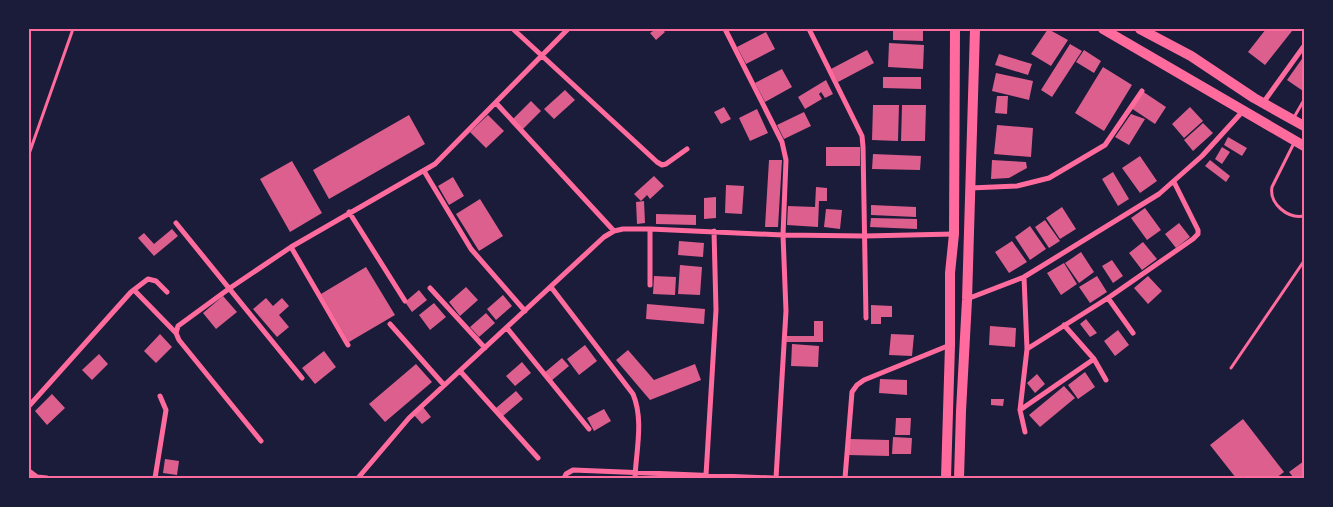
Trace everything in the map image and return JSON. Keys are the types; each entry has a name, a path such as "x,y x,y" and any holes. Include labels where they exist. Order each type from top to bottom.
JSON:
{"main road":[{"path":"946,478 950,273 954,234 956,29"},
{"path":"959,478 967,300 975,29"},
{"path":"1103,29 1300,144"},
{"path":"1140,29 1191,56 1263,103 1304,126"},
{"path":"949,324 965,325"}],"street":[{"path":"513,29 657,162 662,165 666,164 687,149"},
{"path":"176,333 178,326 291,247 349,212 424,171 443,158 568,29"},
{"path":"564,478 566,474 573,470 635,476 706,475 775,478 786,311 783,235 785,150 725,29"},
{"path":"809,29 862,136 864,147 866,318"},
{"path":"1263,103 1304,46"},
{"path":"970,188 1018,186 1049,178 1105,145 1142,91"},
{"path":"496,104 614,231"},
{"path":"967,300 1024,277 1159,194 1208,150 1243,111"},
{"path":"424,171 471,249 525,311"},
{"path":"1027,350 1108,298 1198,234 1196,224 1174,182"},
{"path":"349,212 406,300"},
{"path":"176,223 302,378"},
{"path":"358,478 405,422 604,237 614,231 650,229 783,235 865,236 954,234"},
{"path":"650,229 650,286"},
{"path":"706,475 716,310 714,231"},
{"path":"291,247 348,345"},
{"path":"1024,277 1027,350 1020,410 1025,432"},
{"path":"29,406 134,290 148,279 156,282 166,292"},
{"path":"551,287 633,394 639,416 635,476"},
{"path":"430,288 485,348"},
{"path":"134,290 176,333 179,340 261,441"},
{"path":"1108,298 1133,333"},
{"path":"390,324 444,385"},
{"path":"1064,325 1094,359 1106,380"},
{"path":"507,328 589,429"},
{"path":"845,478 852,392 857,385 864,380 950,344"},
{"path":"1020,410 1094,359"},
{"path":"460,371 538,458"},
{"path":"155,478 166,410 160,396"},
{"path":"29,471 37,477 47,478"}],"lane":[{"path":"29,154 73,29"},
{"path":"1293,120 1304,100"},
{"path":"1300,144 1272,187 1271,192 1279,208 1298,217 1304,216"},
{"path":"1231,368 1304,261"}],"building":[{"path":"656,29 662,29 665,32 656,40 650,33"},
{"path":"893,29 923,29 923,41 893,40"},
{"path":"1048,29 1068,40 1051,66 1031,54"},
{"path":"1266,29 1289,29 1292,31 1265,65 1248,52"},
{"path":"766,32 775,49 746,64 737,47"},
{"path":"889,43 924,45 923,69 888,67"},
{"path":"1070,44 1082,51 1052,97 1041,90"},
{"path":"867,50 874,63 838,82 831,69"},
{"path":"1084,50 1101,61 1094,73 1076,62"},
{"path":"999,54 1032,64 1028,75 995,65"},
{"path":"1304,56 1304,89 1303,91 1287,80"},
{"path":"1103,67 1132,85 1104,131 1075,113"},
{"path":"782,69 792,87 765,102 755,83"},
{"path":"996,73 1033,81 1029,100 992,91"},
{"path":"883,77 921,77 921,89 883,88"},
{"path":"826,80 833,94 825,98 821,92 819,94 822,99 805,109 798,97"},
{"path":"565,90 575,100 554,119 544,109"},
{"path":"1142,91 1166,107 1155,124 1131,108"},
{"path":"997,96 1008,96 1007,114 995,113"},
{"path":"531,101 541,111 522,130 512,120"},
{"path":"873,105 899,105 898,141 872,140"},
{"path":"902,105 926,105 925,141 901,141"},
{"path":"724,107 731,119 721,124 714,112"},
{"path":"1190,107 1203,121 1184,138 1172,124"},
{"path":"757,109 768,133 750,141 739,118"},
{"path":"804,112 811,126 784,139 777,125"},
{"path":"1131,114 1145,119 1129,145 1115,137"},
{"path":"409,115 425,144 329,199 313,170"},
{"path":"488,115 504,131 486,148 470,132"},
{"path":"1203,123 1213,133 1193,151 1184,140"},
{"path":"997,125 1033,128 1031,157 994,154"},
{"path":"1228,137 1247,148 1242,156 1224,145"},
{"path":"826,147 860,147 860,166 826,166"},
{"path":"1222,147 1230,152 1222,164 1215,159"},
{"path":"873,154 921,156 920,170 872,169"},
{"path":"1140,156 1157,181 1140,193 1122,168"},
{"path":"769,160 782,160 778,227 765,227"},
{"path":"992,160 1026,162 1027,168 1009,178 991,179"},
{"path":"1210,160 1230,176 1226,182 1205,166"},
{"path":"292,161 322,213 290,232 260,179"},
{"path":"1113,172 1129,199 1118,206 1102,179"},
{"path":"654,176 664,186 650,199 647,195 641,201 634,194"},
{"path":"453,177 464,196 449,205 438,186"},
{"path":"726,185 744,186 742,214 725,213"},
{"path":"816,187 827,188 827,201 819,201 818,227 787,225 788,206 815,207"},
{"path":"716,197 716,218 704,219 704,198"},
{"path":"480,199 503,236 479,251 456,214"},
{"path":"644,201 645,223 637,224 636,202"},
{"path":"871,205 916,207 916,217 871,215"},
{"path":"1062,207 1076,229 1060,239 1046,218"},
{"path":"1145,208 1161,230 1147,240 1131,218"},
{"path":"826,209 842,210 840,229 824,227"},
{"path":"656,214 696,215 696,225 656,224"},
{"path":"871,218 917,219 917,229 870,227"},
{"path":"1045,220 1060,241 1049,248 1035,227"},
{"path":"1179,223 1190,237 1176,248 1165,234"},
{"path":"1030,226 1046,249 1030,260 1015,237"},
{"path":"172,229 178,236 154,256 138,238 144,233 154,244"},
{"path":"679,241 704,243 703,257 678,255"},
{"path":"1012,241 1027,262 1009,273 995,252"},
{"path":"1143,242 1157,259 1142,270 1129,253"},
{"path":"1081,252 1094,272 1079,283 1065,263"},
{"path":"1112,260 1123,276 1113,283 1102,266"},
{"path":"1064,263 1077,284 1061,295 1047,273"},
{"path":"680,265 702,267 700,295 678,294"},
{"path":"366,267 395,315 349,342 321,294"},
{"path":"654,276 676,277 675,295 653,294"},
{"path":"1097,276 1107,292 1090,303 1079,287"},
{"path":"1148,276 1162,291 1148,304 1134,288"},
{"path":"466,287 478,300 460,316 449,302"},
{"path":"419,290 427,300 412,312 405,302"},
{"path":"503,295 512,306 496,320 487,309"},
{"path":"223,296 237,312 216,329 203,313"},
{"path":"266,298 273,306 282,298 289,306 279,315 289,327 277,337 253,309"},
{"path":"434,303 446,317 430,330 419,315"},
{"path":"647,304 705,309 704,324 646,319"},
{"path":"871,305 892,306 892,317 881,317 881,324 871,324"},
{"path":"486,313 495,323 479,337 470,327"},
{"path":"1086,319 1097,333 1090,337 1080,324"},
{"path":"814,321 823,321 823,342 786,342 787,336 814,336"},
{"path":"990,326 1016,328 1015,347 989,345"},
{"path":"1118,330 1129,345 1115,356 1104,341"},
{"path":"160,334 172,347 156,363 144,351"},
{"path":"891,334 914,335 912,356 889,355"},
{"path":"792,344 819,346 818,367 791,366"},
{"path":"585,345 597,361 579,375 567,359"},
{"path":"628,350 654,380 695,364 701,380 650,400 616,360"},
{"path":"324,351 336,367 315,384 302,368"},
{"path":"99,354 108,364 92,380 82,370"},
{"path":"562,358 569,366 551,381 544,373"},
{"path":"522,362 531,373 515,386 506,376"},
{"path":"416,364 432,382 385,422 369,404"},
{"path":"1085,372 1095,387 1078,399 1068,385"},
{"path":"1037,374 1045,384 1035,393 1027,383"},
{"path":"880,379 907,380 907,395 879,393"},
{"path":"1064,386 1075,398 1040,427 1029,415"},
{"path":"516,391 523,399 503,416 496,408"},
{"path":"52,394 65,408 47,425 35,411"},
{"path":"991,399 1004,399 1003,406 991,405"},
{"path":"423,407 431,417 422,424 414,415"},
{"path":"604,409 611,421 594,431 587,418"},
{"path":"896,418 911,418 910,435 895,435"},
{"path":"1243,419 1284,472 1276,478 1236,478 1210,445"},
{"path":"893,437 912,438 911,454 892,454"},
{"path":"849,439 889,440 889,456 848,455"},
{"path":"165,459 179,461 177,475 163,473"},
{"path":"1304,461 1304,478 1294,478 1289,472"}]}
